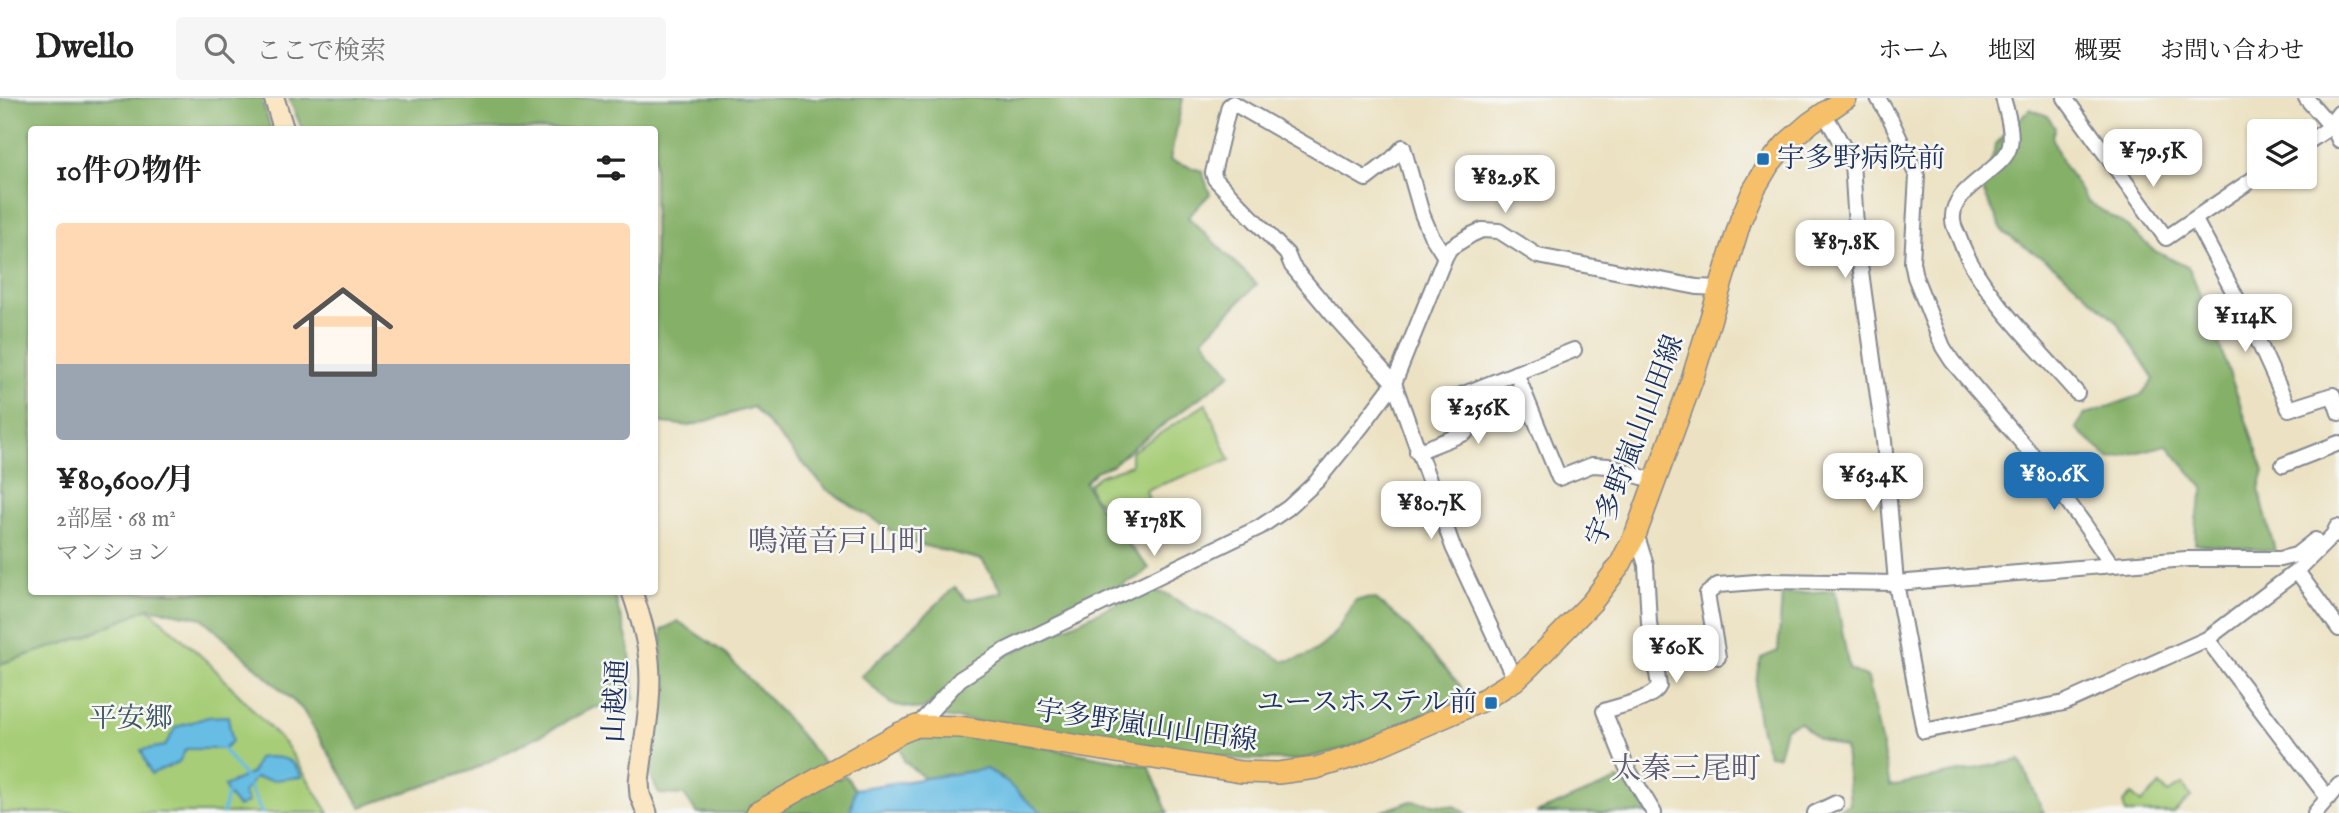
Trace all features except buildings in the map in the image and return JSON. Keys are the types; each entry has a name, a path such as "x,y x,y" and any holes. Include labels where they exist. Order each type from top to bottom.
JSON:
{"main road":[{"name":"宇多野嵐山山田線","path":"757,813 917,726 960,727 1241,772 1278,773 1316,768 1352,757 1475,704 1515,680 1602,590 1620,565 1636,533 1680,415 1741,219 1762,174 1786,144 1846,98"}],"street":[{"path":"274,98 283,126"},
{"path":"1878,98 1917,176 1912,262 1915,277 1943,347 2040,465 2112,565"},
{"path":"2003,98 2011,139 2008,152 1962,195 1955,205 1952,220 1965,255 1987,289 2077,393"},
{"path":"2065,98 2166,238 2247,183"},
{"path":"2306,98 2339,140"},
{"path":"1445,257 1426,224 1403,146 1392,159 1366,179 1266,120 1233,103 1228,106 1213,173 1215,179 1287,254 1292,266 1394,383 1452,547 1515,680"},
{"path":"1824,113 1852,162 1857,242 1882,429 1896,583 1924,731 2064,703 2207,639 2297,570 2333,535 2338,526"},
{"path":"2317,136 2326,130 2339,113"},
{"path":"2195,220 2250,323 2289,409 2333,395 2339,413"},
{"path":"917,726 960,680 1004,651 1260,527 1288,508 1339,456 1394,383 1445,257 1450,248 1471,235 1482,230 1499,231 1538,256 1698,287 1721,288"},
{"path":"1417,452 1465,433 1468,429 1456,397 1574,350"},
{"path":"1516,373 1559,478 1592,465 1609,466 1654,481"},
{"path":"2283,465 2339,443"},
{"path":"1718,657 1707,594 1718,585 1768,581 1896,583 2186,559 2280,559 2296,555 2329,529 2338,526"},
{"path":"1636,533 1646,565 1649,623 1659,686 1656,692 1648,696 1604,711 1626,766 1654,813"},
{"path":"2297,570 2339,629"},
{"name":"山越通","path":"633,595 646,634 650,664 639,782 640,795 647,813"},
{"path":"2207,639 2328,798"},
{"path":"2315,813 2339,785"},
{"path":"1815,813 1836,803"}],"green space":[{"path":"0,98 261,98 270,126 28,126 28,595 614,595 629,645 635,699 593,708 472,770 361,807 302,709 202,618 148,608 86,636 0,664"},
{"path":"289,98 1183,98 1170,160 1202,171 1210,194 1188,217 1257,284 1203,339 1231,374 1113,465 1096,471 1085,482 1106,517 1149,568 1140,576 1000,647 922,710 891,704 861,676 955,587 966,600 1003,592 982,560 909,542 826,489 753,407 690,426 658,422 658,126 301,126"},
{"path":"2030,109 2048,116 2055,128 2052,136 2061,160 2087,201 2127,226 2153,250 2189,268 2215,332 2264,471 2259,489 2275,551 2195,544 2196,519 2204,489 2167,445 2110,459 2076,429 2084,415 2141,395 2154,379 2116,321 2056,267 2004,233 1983,191 1996,144"},
{"path":"1206,404 1230,460 1146,490 1152,512 1118,521 1092,495 1089,484 1099,476 1131,465 1131,452"},
{"path":"1835,590 1849,669 1868,678 1890,786 2020,760 2044,813 1830,813 1850,804 1845,748 1817,738 1800,722 1785,728 1778,756 1769,755 1761,732 1756,682 1761,658 1778,651 1782,595"},
{"path":"1143,591 1165,593 1283,661 1308,654 1328,641 1355,600 1375,598 1406,625 1460,685 1464,697 1351,747 1300,760 1240,759 936,716 964,684 1007,655"},
{"name":"平安郷","path":"148,608 210,664 287,746 329,813 0,813 0,664 86,636"},
{"path":"678,621 722,651 782,713 838,779 845,775 855,789 850,813 697,813 684,795 659,794 651,776 662,667 662,630"},
{"path":"946,730 1149,766 1168,813 1044,813 1028,804 1002,777 986,769 924,778 904,761 899,743"},
{"path":"1617,780 1632,785 1649,813 1536,813"},
{"path":"2183,784 2191,797 2173,813 2126,813 2123,803 2132,794 2141,803 2160,785 2168,793"},
{"path":"1411,801 1457,807 1466,813 1378,813"}],"water":[{"path":"228,716 232,741 223,749 186,749 179,762 151,774 141,750 165,746 176,727 208,717"},
{"path":"258,758 288,760 296,766 302,777 273,780 255,778 243,793 248,802 238,807 224,786 252,773"},
{"path":"986,769 1044,813 850,813 855,789"}],"waterway":[{"path":"223,749 245,777"},
{"path":"249,786 262,813"},
{"path":"223,813 227,794"}],"place":[{"name":"宇多野病院前","path":"1763,159"},
{"name":"ユースホステル前","path":"1491,703"}],"district":[{"name":"鳴滝音戸山町","path":"838,543"},
{"name":"太秦三尾町","path":"1686,770"}]}
